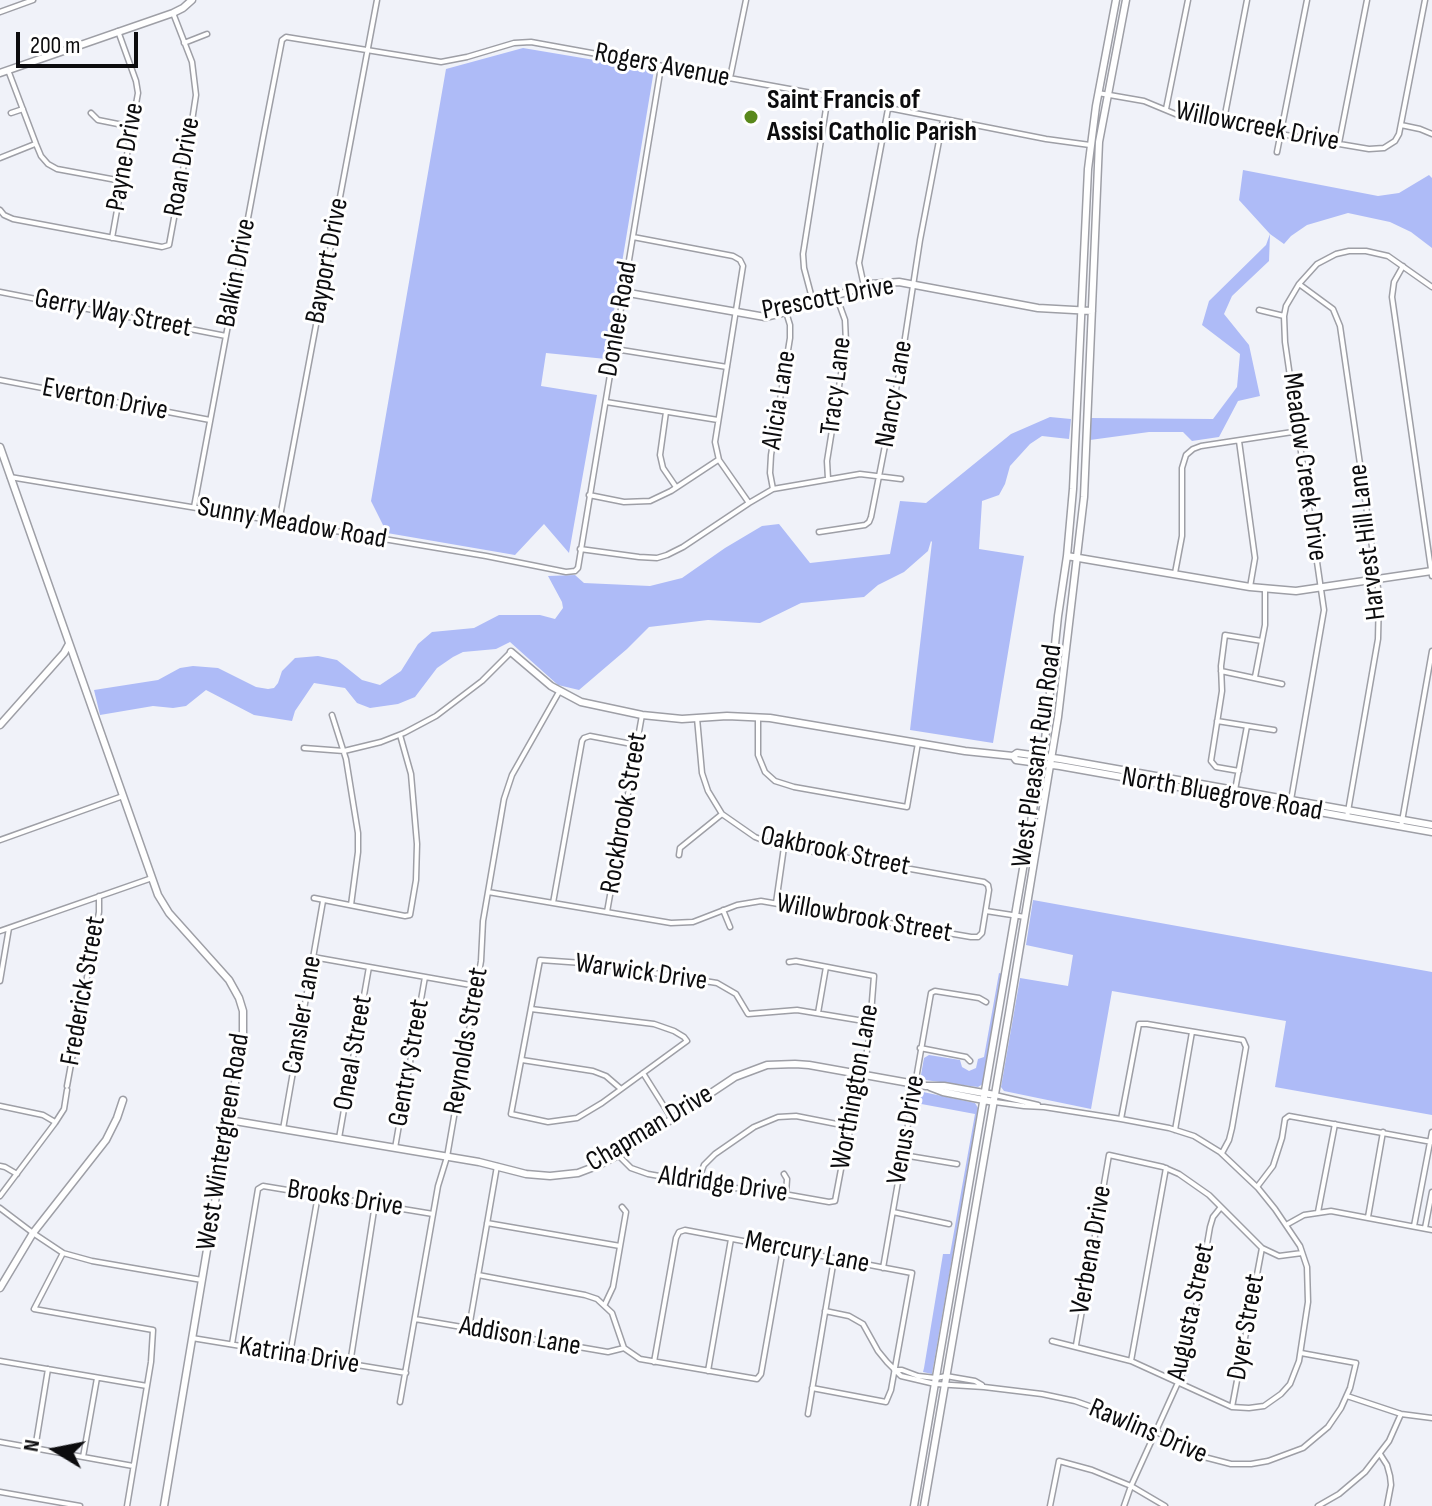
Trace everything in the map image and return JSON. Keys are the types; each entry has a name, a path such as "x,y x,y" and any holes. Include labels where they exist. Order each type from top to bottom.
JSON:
{"main road":[{"path":"0,73 173,13 192,0"},
{"name":"West Pleasant Run Road","path":"914,1506 1042,760 1073,489 1090,145 1116,0"},
{"name":"West Pleasant Run Road","path":"924,1506 1039,838 1063,680 1084,486 1099,146 1126,0"},
{"path":"1090,145 1099,146"},
{"path":"1085,225 1095,225"},
{"name":"Prescott Drive","path":"623,292 765,317 864,286 892,282 1038,308 1092,311"},
{"path":"1078,388 1088,388"},
{"name":"West Wintergreen Road","path":"0,447 158,895 169,913 229,980 242,1005 243,1035 164,1506"},
{"path":"1067,556 1250,587 1296,591 1432,573"},
{"path":"0,725 69,644"},
{"path":"511,652 560,690"},
{"path":"1051,678 1063,680"},
{"name":"North Bluegrove Road","path":"560,690 581,702 642,715 758,717 1013,756 1016,760 1051,761 1347,814 1432,825"},
{"name":"North Bluegrove Road","path":"1131,775 1235,790 1291,803"},
{"name":"North Bluegrove Road","path":"1402,823 1432,832"},
{"path":"1028,836 1039,838"},
{"path":"1005,971 1016,973"},
{"name":"Chapman Drive","path":"229,1120 550,1176 589,1169 618,1155 735,1077 760,1067 795,1064 926,1086 943,1092 995,1098"},
{"path":"0,1288 33,1233 106,1140 123,1100"},
{"path":"971,1175 981,1176"}],"street":[{"path":"0,12 33,0"},
{"name":"Bayport Drive","path":"279,522 377,0"},
{"path":"730,78 746,0"},
{"path":"1166,109 1188,0"},
{"path":"1223,125 1247,0"},
{"path":"1277,152 1307,0"},
{"path":"1339,144 1367,0"},
{"path":"1425,0 1401,125 1432,134"},
{"name":"Roan Drive","path":"0,210 13,219 162,247 169,245 196,95 192,62 173,13"},
{"name":"Payne Drive","path":"112,238 138,100 138,87 118,31"},
{"path":"184,43 207,34"},
{"name":"Rogers Avenue","path":"282,40 291,36 441,62 514,43 531,42 1090,145"},
{"name":"Balkin Drive","path":"194,507 282,40"},
{"name":"Donlee Road","path":"575,571 578,568 661,67"},
{"path":"8,70 44,161 52,167 122,181"},
{"name":"Willowcreek Drive","path":"1098,93 1144,101 1185,118 1369,149 1391,145 1401,125"},
{"path":"813,302 803,254 828,96"},
{"path":"11,113 23,109"},
{"path":"864,286 859,263 888,109"},
{"path":"91,113 98,120 133,127"},
{"name":"Nancy Lane","path":"819,532 869,522 943,120"},
{"path":"0,158 36,144"},
{"path":"633,237 737,258 741,262 743,269 715,442 719,460 749,503"},
{"name":"Meadow Creek Drive","path":"1291,803 1324,600 1285,342 1286,306 1299,284 1317,264 1349,251 1376,252 1388,256 1432,287"},
{"path":"1403,266 1394,282 1392,297 1432,573"},
{"name":"Harvest Hill Lane","path":"1299,284 1333,309 1340,326 1380,606 1378,639 1347,814"},
{"name":"Gerry Way Street","path":"0,292 226,336"},
{"name":"Tracy Lane","path":"828,479 827,461 846,343 845,320 836,295"},
{"path":"1259,310 1284,316"},
{"name":"Alicia Lane","path":"773,489 771,455 790,338 786,312"},
{"path":"614,349 727,367"},
{"name":"Everton Drive","path":"0,380 210,420"},
{"path":"605,402 718,420"},
{"path":"666,412 660,455 663,468 676,487"},
{"path":"1175,573 1182,536 1183,460 1193,449 1299,431"},
{"path":"1239,441 1255,558 1250,587"},
{"path":"589,495 642,503 658,498 719,460"},
{"path":"580,549 646,558 667,555 773,489 860,474 901,479"},
{"name":"Sunny Meadow Road","path":"10,477 566,572 575,571"},
{"path":"1255,677 1265,625 1265,588"},
{"path":"1239,771 1212,764 1222,691 1225,635 1262,641"},
{"path":"1402,823 1432,651"},
{"path":"304,748 344,751 400,735 436,716 482,681 511,652"},
{"path":"1221,671 1282,684"},
{"name":"Reynolds Street","path":"400,1402 438,1186 447,1157 481,961 483,921 508,784 560,690"},
{"path":"332,715 344,751 358,833 351,906"},
{"name":"Rockbrook Street","path":"607,912 642,715"},
{"path":"758,717 758,755 765,772 775,781 907,807 918,743"},
{"name":"Oakbrook Street","path":"697,718 699,758 712,799 722,814 755,837 784,847 980,881 989,887 986,911"},
{"path":"1217,721 1274,730"},
{"path":"1235,790 1247,726"},
{"path":"314,898 410,915 416,880 417,844 411,774 400,735"},
{"path":"553,903 582,741 590,736 637,745"},
{"path":"0,840 123,796"},
{"path":"679,855 680,848 722,814"},
{"path":"776,903 784,847"},
{"path":"0,931 152,878"},
{"name":"Willowbrook Street","path":"488,892 681,923 699,920 747,902 761,901 971,937 982,933 986,911"},
{"name":"Frederick Street","path":"0,1196 64,1109 99,912 99,896"},
{"name":"Cansler Lane","path":"283,1129 323,901"},
{"path":"723,910 730,927"},
{"path":"986,911 1025,917"},
{"path":"0,981 9,928"},
{"path":"313,957 476,986"},
{"name":"Warwick Drive","path":"531,1009 540,960 615,966 717,983 736,994 748,1014 787,1010 870,1022"},
{"path":"789,962 826,967 818,1013"},
{"name":"Oneal Street","path":"339,1138 369,967"},
{"name":"Worthington Lane","path":"826,967 871,975 875,980 863,1075 835,1201"},
{"name":"Gentry Street","path":"395,1148 425,977"},
{"name":"Venus Drive","path":"883,1268 931,993 950,993 986,1002"},
{"path":"531,1009 654,1024 674,1031 687,1041 577,1118 541,1122 511,1114 531,1009"},
{"path":"1121,1119 1139,1024 1243,1040 1246,1047 1232,1128 1222,1153"},
{"path":"1175,1130 1192,1032"},
{"path":"920,1048 966,1057 970,1061"},
{"path":"521,1059 593,1071 606,1076 621,1089"},
{"path":"643,1073 672,1119"},
{"name":"Chapman Drive","path":"995,1098 1024,1106 1121,1119 1194,1136 1222,1153 1257,1187 1286,1225 1302,1253 1307,1267 1308,1302 1294,1378 1281,1394 1264,1406 1232,1407"},
{"path":"0,1106 43,1115 55,1123"},
{"path":"697,1183 701,1168 707,1161 739,1137 778,1117 796,1116 852,1127"},
{"path":"1257,1187 1273,1166 1285,1119 1289,1116 1431,1141"},
{"path":"1318,1212 1335,1124"},
{"path":"1367,1217 1383,1132"},
{"path":"1414,1226 1432,1132"},
{"name":"Aldridge Drive","path":"618,1155 639,1172 835,1201"},
{"path":"903,1155 957,1164"},
{"name":"Verbena Drive","path":"1076,1345 1109,1155 1166,1168"},
{"path":"0,1166 17,1174"},
{"path":"469,1328 497,1166"},
{"path":"1131,1361 1166,1168 1200,1188 1262,1248 1279,1256 1302,1253"},
{"path":"784,1174 787,1179 786,1194"},
{"name":"Brooks Drive","path":"232,1344 258,1189 263,1186 433,1214"},
{"path":"1425,1228 1432,1192"},
{"path":"290,1354 318,1195"},
{"path":"350,1364 375,1204"},
{"path":"604,1304 613,1287 626,1212 622,1207"},
{"name":"Augusta Street","path":"1124,1506 1186,1365 1210,1227 1221,1207"},
{"path":"0,1208 63,1253 202,1280"},
{"path":"893,1212 949,1224"},
{"path":"1286,1225 1304,1215 1338,1212 1432,1230"},
{"path":"487,1223 620,1246"},
{"name":"Mercury Lane","path":"654,1362 676,1238 679,1232 685,1230 912,1273 894,1370"},
{"path":"708,1371 731,1239"},
{"name":"Dyer Street","path":"1232,1407 1262,1248"},
{"path":"478,1275 597,1299 612,1313 624,1348 640,1359 757,1379 761,1374 783,1249"},
{"path":"63,1253 34,1309 153,1330 151,1362 127,1506"},
{"path":"808,1414 835,1259"},
{"path":"812,1388 886,1402 891,1390 894,1370 878,1351 863,1324 849,1316 825,1311"},
{"name":"Addison Lane","path":"415,1319 608,1352 624,1348"},
{"name":"Katrina Drive","path":"192,1338 406,1373"},
{"path":"1052,1341 1131,1361 1232,1407"},
{"name":"Rawlins Drive","path":"894,1370 901,1376 946,1380 1075,1401 1157,1432 1212,1460 1231,1464 1260,1463 1295,1452 1320,1435 1347,1396 1356,1363 1301,1353"},
{"path":"1,1369 2,1361 147,1386"},
{"path":"35,1449 48,1369"},
{"path":"83,1457 97,1378"},
{"path":"1347,1396 1401,1414 1432,1418"},
{"path":"1318,1506 1358,1479 1380,1454 1401,1414"},
{"path":"0,1442 133,1466"},
{"path":"1380,1454 1390,1476 1387,1506"},
{"path":"1050,1506 1059,1461 1082,1466 1131,1486 1165,1506"},
{"path":"0,1492 80,1506"}],"shaded area":[{"path":"523,48 654,70 606,359 546,353 541,386 597,395 569,553 544,524 515,555 387,533 371,501 446,69"},
{"path":"1243,170 1378,196 1399,193 1429,175 1432,178 1432,248 1411,232 1390,222 1348,213 1307,225 1284,244 1270,234 1239,200"},
{"path":"1270,234 1269,261 1232,296 1224,314 1249,345 1260,396 1238,401 1219,437 1192,441 1183,432 1149,432 1090,440 1090,418 1213,419 1237,387 1240,354 1202,325 1209,301 1266,245"},
{"path":"1050,417 1071,419 1069,439 1042,436 1030,444 1010,466 999,495 982,501 979,549 1024,556 993,743 910,730 931,541 928,551 904,572 878,585 864,597 801,603 760,623 708,620 649,627 579,690 558,685 510,642 496,649 463,652 453,657 437,668 415,697 398,704 370,708 357,703 345,688 314,683 295,711 292,721 254,715 206,690 186,706 153,706 100,715 94,690 158,680 180,668 193,666 218,668 256,687 268,689 274,688 282,671 295,658 318,656 337,660 362,680 380,685 401,671 418,644 432,632 474,628 499,615 540,615 555,619 563,608 548,576 575,575 584,583 650,586 682,578 762,526 779,524 810,563 890,554 900,501 926,503 1011,434"},
{"path":"1033,900 1432,972 1432,1115 1275,1087 1286,1021 1112,991 1091,1109 1004,1091 1001,1087 1020,978 1068,986 1073,955 1026,945"},
{"path":"999,973 1002,974 983,1084 978,1087 925,1080 921,1075 924,1058 929,1055 960,1060 962,1067 969,1071 976,1068 978,1059 984,1057"},
{"path":"923,1092 975,1103 978,1108 932,1374 923,1372 943,1254 950,1254 975,1114 916,1103 917,1095"}],"place":[{"name":"Saint Francis of Assisi Catholic Parish","path":"751,117"}]}
